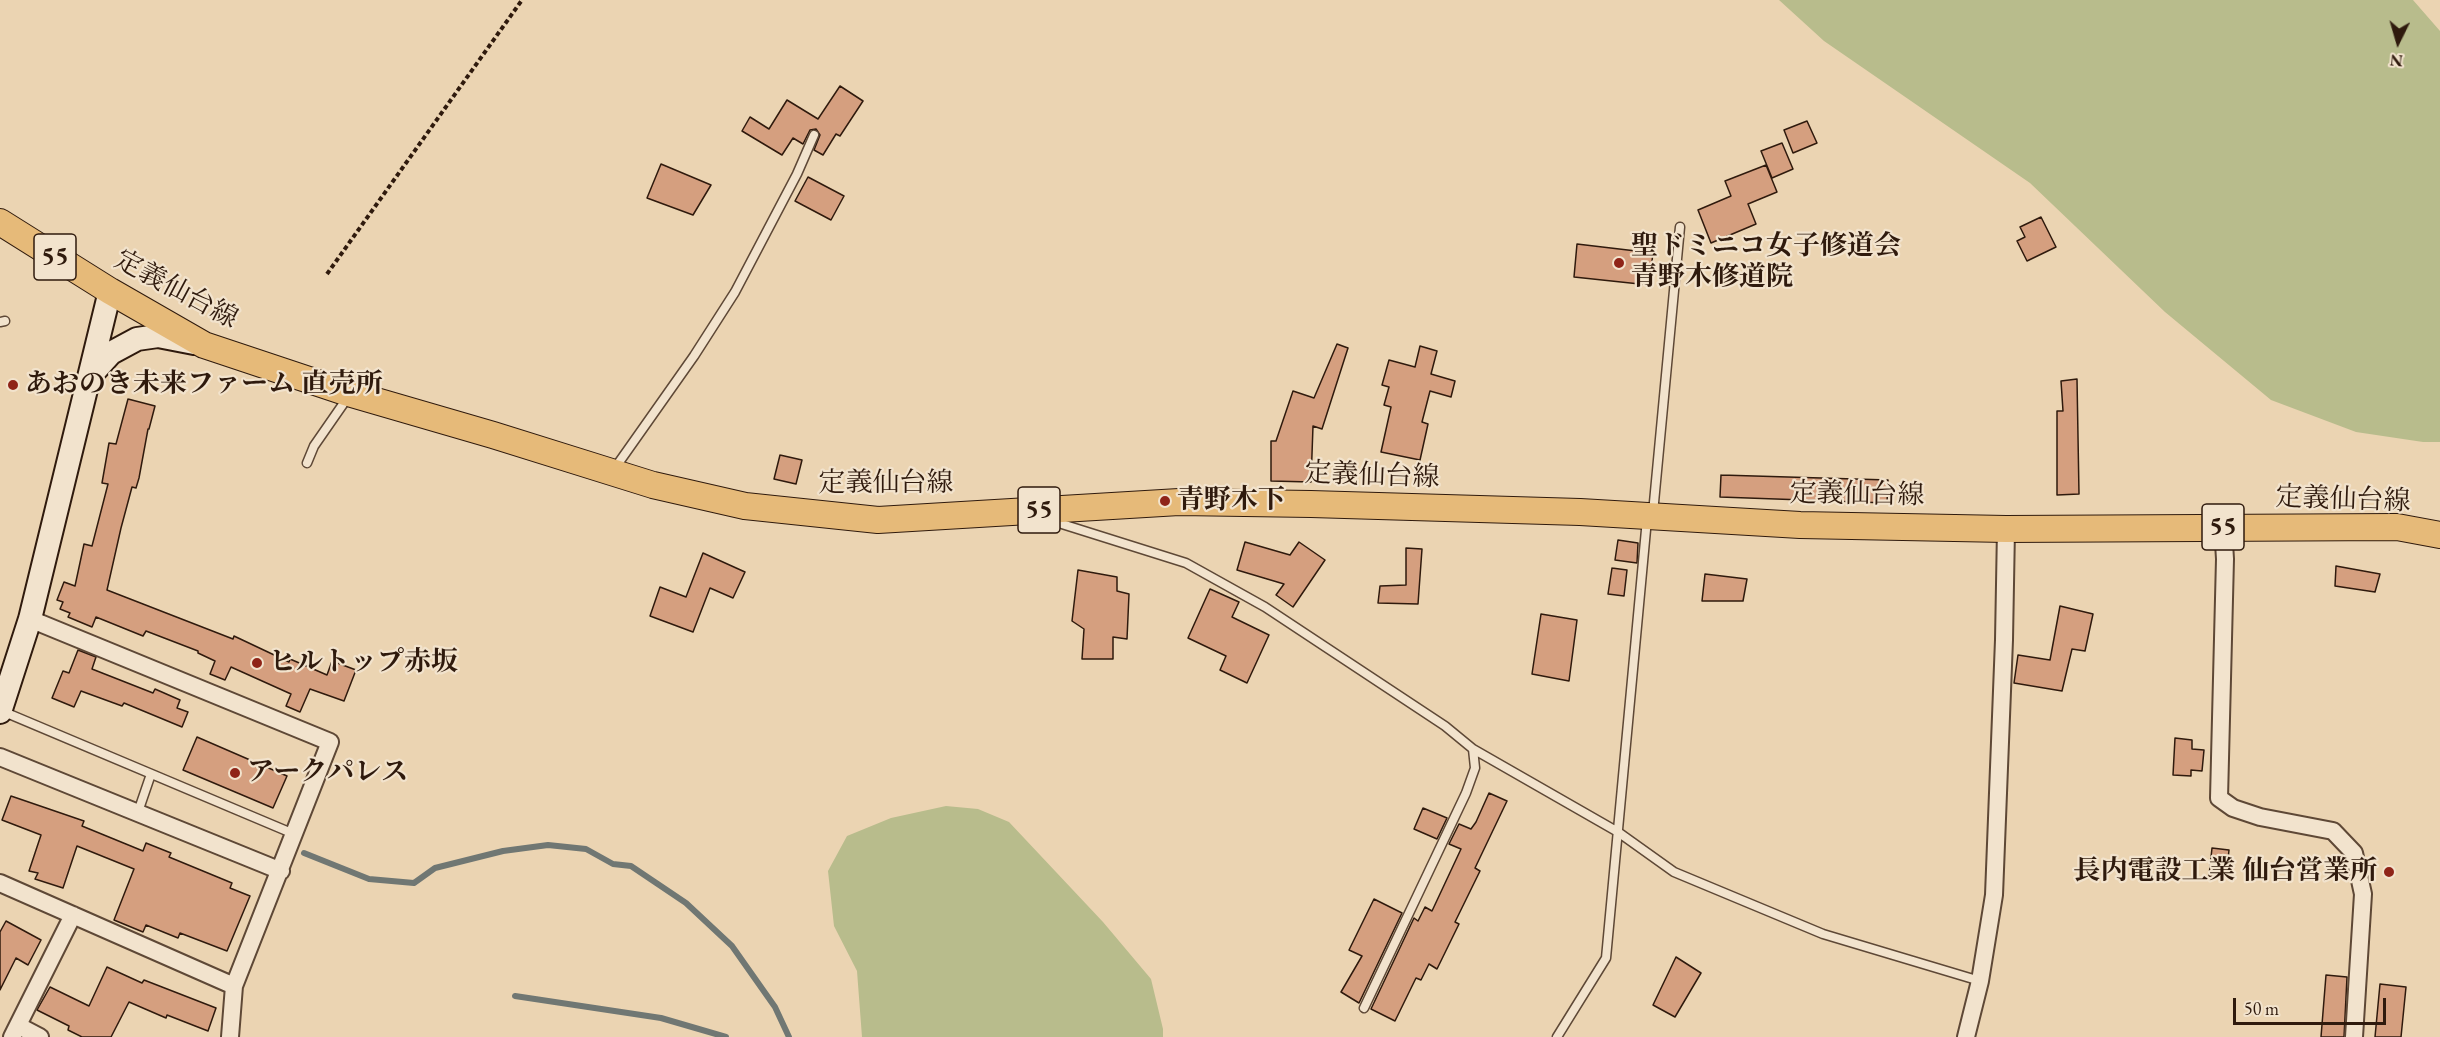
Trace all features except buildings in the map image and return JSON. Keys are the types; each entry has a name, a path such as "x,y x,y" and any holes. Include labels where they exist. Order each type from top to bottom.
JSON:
{"main road":[{"name":"定義仙台線","path":"0,222 110,291 204,345 351,394 653,485 745,506 878,520 1179,502 1311,504 1650,516 1800,525 2006,529 2397,527 2440,535"}],"street":[{"path":"0,711 30,619 110,291"},
{"path":"88,377 111,353 137,339 158,336 204,345"},
{"path":"2223,527 2219,798 2233,808 2260,817 2333,831 2354,853 2363,894 2354,1037"},
{"path":"1966,1037 1980,981 1994,895 2006,529"},
{"path":"30,619 330,742 234,986 230,1037"},
{"path":"0,757 281,871"},
{"path":"0,883 234,986"},
{"path":"40,1037 15,1031 73,915"}],"lane":[{"path":"612,472 694,356 735,292 797,174 814,135"},
{"path":"1557,1037 1606,958 1680,227"},
{"path":"307,462 314,446 351,394"},
{"path":"1023,511 1186,563 1265,607 1445,726 1473,749 1618,832 1674,872 1813,930 1980,981"},
{"path":"0,711 295,835"},
{"path":"1364,1008 1466,793 1474,768 1473,749"},
{"path":"138,813 151,774"}],"path":[{"path":"327,274 522,0"}],"green space":[{"path":"1779,0 2413,0 2440,31 2440,442 2423,442 2356,432 2271,400 2165,312 2030,183 1824,41"},
{"path":"946,806 978,809 1009,822 1103,922 1151,979 1163,1037 862,1037 857,971 834,926 828,871 847,836 891,818"}],"waterway":[{"path":"304,853 369,879 414,883 435,868 503,851 548,845 586,849 613,864 631,866 686,903 732,946 775,1007 789,1037"},
{"path":"515,996 661,1018 726,1037"}],"place":[{"name":"聖ドミニコ女子修道会 青野木修道院","path":"1619,263"},
{"name":"あおのき未来ファーム 直売所","path":"13,385"},
{"name":"青野木下","path":"1165,501"},
{"name":"ヒルトップ赤坂","path":"257,663"},
{"name":"アークパレス","path":"235,773"},
{"name":"長内電設工業 仙台営業所","path":"2389,872"}]}
